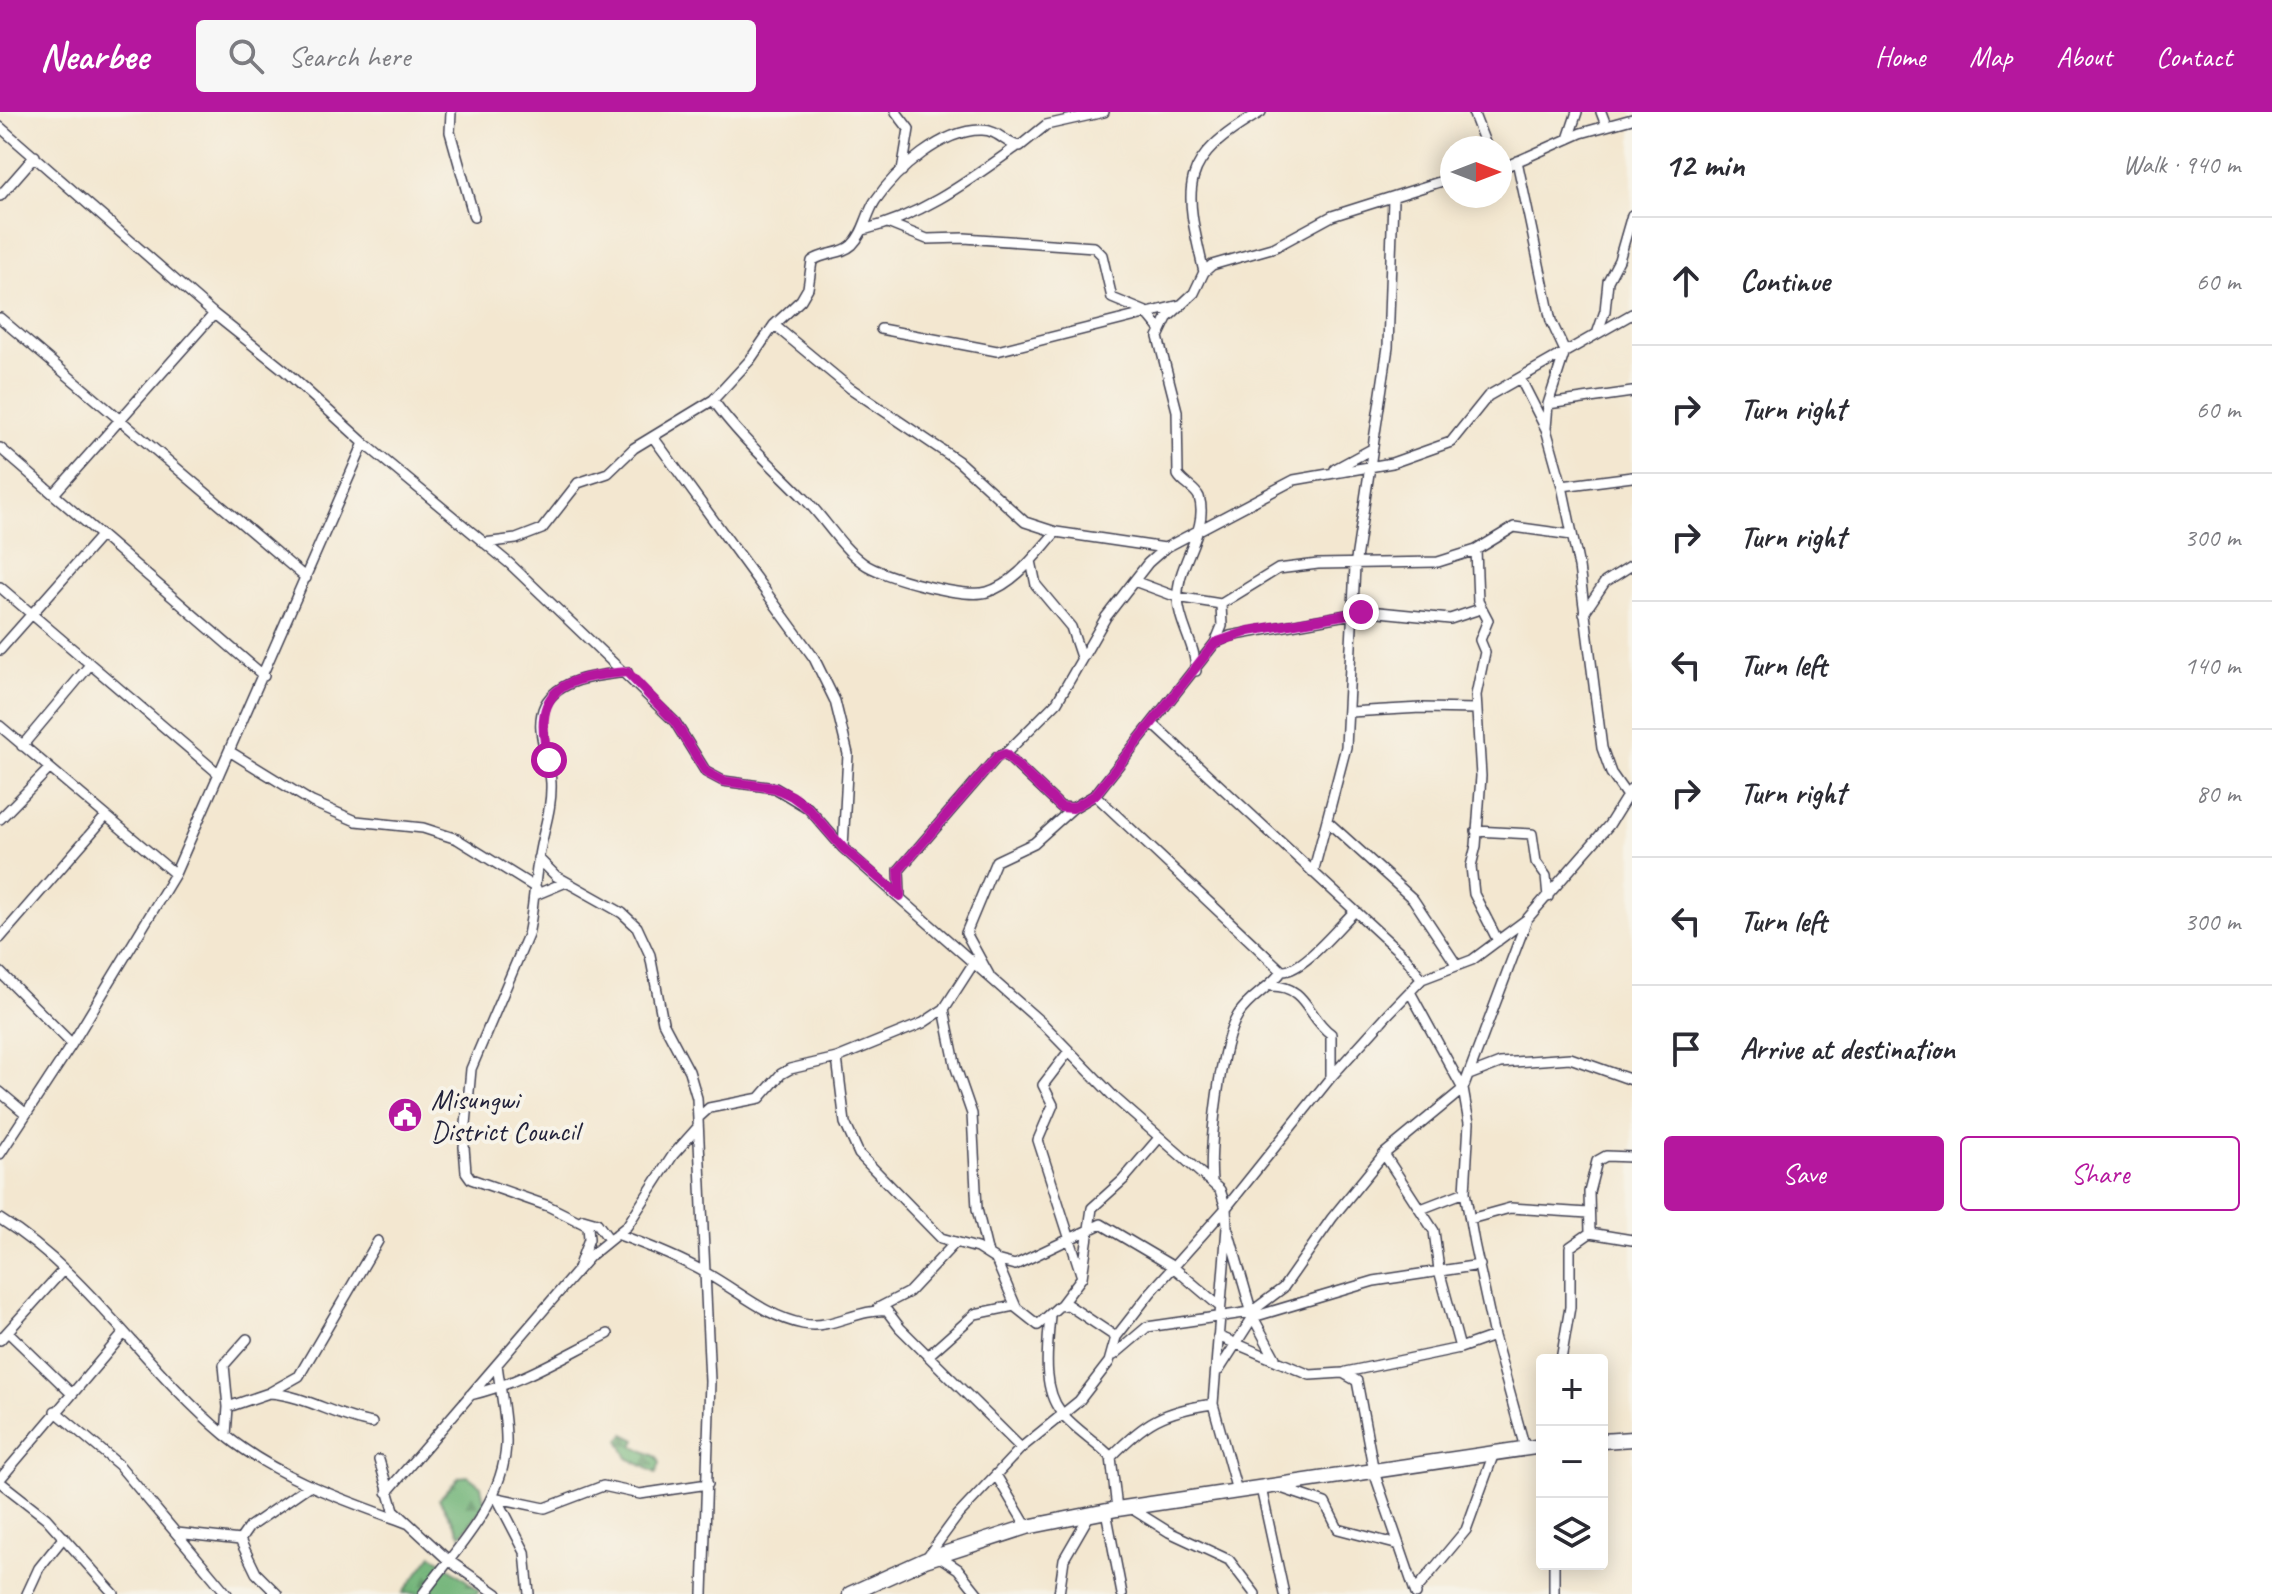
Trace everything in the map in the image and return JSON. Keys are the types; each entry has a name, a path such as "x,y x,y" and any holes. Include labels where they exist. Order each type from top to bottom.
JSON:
{"highway":[{"path":"1608,1441 1632,1439"},
{"path":"850,1594 931,1558 1027,1527 1117,1509 1536,1447"}],"street":[{"path":"451,112 450,132 474,217"},
{"path":"896,112 909,129 902,171"},
{"path":"863,230 890,224 924,209 1046,125 1104,112"},
{"path":"1204,272 1192,199 1197,164 1216,140 1261,112"},
{"path":"1473,112 1482,136"},
{"path":"1568,139 1577,112"},
{"path":"1601,112 1606,125"},
{"path":"1512,163 1568,139 1632,119"},
{"path":"0,127 484,543 627,672 675,722 706,772 723,781 775,788 808,808 843,848 990,978 1159,1138 1212,1181 1220,1190 1226,1208 1227,1227 1218,1305 1217,1373 1213,1404 1237,1491"},
{"path":"484,543 516,539 542,529 572,488 608,473 634,448 713,400 750,360 774,325 805,294 812,261 850,247 863,230 877,198 902,171 944,141 972,130 999,133 1016,147"},
{"path":"0,196 35,156"},
{"path":"1517,161 1547,305 1565,351 1548,404 1546,429"},
{"path":"1196,671 1194,651 1177,597 1196,531 1199,497 1178,475 1177,411 1158,344 1160,329 1194,293 1204,272 1225,260 1275,247 1332,216 1440,182"},
{"path":"1313,873 1346,747 1355,566 1367,469 1388,347 1393,199"},
{"path":"1598,331 1605,311 1608,281 1619,260 1632,215"},
{"path":"890,224 927,239 964,238 1094,247 1102,255 1112,298 1146,312 1160,329"},
{"path":"881,329 997,351 1180,305"},
{"path":"54,494 214,314"},
{"path":"900,896 899,870 991,762 1005,754 1057,702 1081,657 1134,581 1165,548 1264,493 1294,480 1328,472 1367,469 1418,457 1451,442 1488,396 1632,314"},
{"path":"0,318 306,578"},
{"path":"774,325 850,388 958,461 1025,522 1056,532 1165,548"},
{"path":"1113,1356 1116,1337 1172,1266 1226,1208 1331,1077 1422,979 1472,960 1527,919 1609,825 1629,792 1611,773 1602,748 1584,613 1562,486 1546,429 1520,378"},
{"path":"1548,404 1632,392"},
{"path":"713,400 751,448 804,497 856,557 880,572 978,593 997,587 1031,561 1056,532"},
{"path":"653,437 814,658 835,701 848,754 843,848"},
{"path":"0,1154 72,1044 175,874 364,443"},
{"path":"0,448 264,676"},
{"path":"1328,472 1370,450"},
{"path":"1562,486 1632,477"},
{"path":"1134,581 1177,597 1221,604 1278,569 1318,564 1355,566 1438,562 1476,550 1514,527 1572,535"},
{"path":"0,650 100,537"},
{"path":"1476,550 1480,609 1488,620 1480,640 1485,654 1476,709 1482,756 1471,866 1474,894 1498,941"},
{"path":"1031,561 1036,585 1071,627 1081,657"},
{"path":"1584,613 1605,582 1632,565"},
{"path":"0,587 29,615 219,774"},
{"path":"990,978 966,933 996,861 1034,843 1073,808 1095,795 1196,671 1215,643 1222,626 1221,604"},
{"path":"1215,643 1249,631 1384,611 1450,619 1480,609"},
{"path":"22,746 89,666"},
{"path":"627,672 576,682 555,692 545,704 541,731 550,765 550,814 538,858 528,935 471,1069 466,1119 466,1172 480,1183 597,1223 612,1236 705,1272 763,1310 803,1324 817,1325 874,1310 897,1299 909,1292 954,1244"},
{"path":"1350,712 1476,709"},
{"path":"1152,723 1405,957 1422,979"},
{"path":"0,726 175,874"},
{"path":"229,751 312,802 356,821 423,828 457,839 536,891"},
{"path":"1005,754 1061,807 1073,808"},
{"path":"0,819 49,769"},
{"path":"1095,795 1282,971 1302,965 1355,911"},
{"path":"0,938 106,816"},
{"path":"1328,822 1413,899 1456,964"},
{"path":"1476,831 1532,834 1536,862 1546,876 1548,897"},
{"path":"538,858 566,882 622,913 642,935 650,955 663,1022 689,1071 698,1122 710,1381 703,1594"},
{"path":"536,891 566,882"},
{"path":"1217,1373 1252,1314 1283,1288 1332,1218 1384,1154 1463,1089 1487,1017 1527,919"},
{"path":"387,1492 577,1271 612,1236 627,1226 673,1155 709,1108 760,1098 781,1074 790,1069 837,1058 898,1035 944,1009 973,964"},
{"path":"1212,1181 1211,1147 1230,1036 1244,1006 1272,986 1282,971"},
{"path":"0,972 72,1044"},
{"path":"1272,986 1288,987 1302,996 1320,1026 1331,1034 1331,1077"},
{"path":"1410,992 1463,1089 1469,1123 1465,1192 1494,1336 1525,1448"},
{"path":"944,1009 956,1068 972,1114 977,1209 992,1257 1016,1307 1037,1325 1048,1347"},
{"path":"1069,1051 1043,1085 1053,1105 1038,1140 1082,1277"},
{"path":"837,1058 845,1123 859,1154 922,1220 954,1244 1021,1264 1101,1224 1172,1266 1218,1305"},
{"path":"1469,1075 1500,1063 1570,1058 1632,1080"},
{"path":"0,1092 25,1113"},
{"path":"1037,1325 1059,1306 1082,1277 1092,1208 1123,1180 1159,1138"},
{"path":"1384,1154 1434,1231 1439,1270 1460,1348"},
{"path":"1590,1233 1588,1213 1597,1161 1606,1156 1632,1157"},
{"path":"1421,1209 1465,1192"},
{"path":"1470,1219 1527,1207 1588,1213"},
{"path":"0,1219 42,1247 226,1435 310,1485 354,1506 407,1523"},
{"path":"577,1271 590,1233 580,1219"},
{"path":"1227,1227 1252,1314 1276,1360"},
{"path":"1562,1354 1570,1307 1570,1247 1590,1233 1632,1240"},
{"path":"228,1407 269,1393 299,1376 378,1241"},
{"path":"978,1594 958,1569 931,1558 958,1515 1021,1448 1079,1401 1113,1356 1147,1327 1252,1314 1348,1287 1480,1265"},
{"path":"0,1340 64,1269"},
{"path":"895,1318 897,1299"},
{"path":"1059,1306 1068,1305 1116,1337"},
{"path":"929,1355 975,1314 1016,1307"},
{"path":"874,1310 887,1311 895,1318 900,1328 1021,1448"},
{"path":"1050,1315 1048,1347 1051,1393 1062,1414 1111,1457 1122,1594"},
{"path":"8,1332 71,1393"},
{"path":"114,1594 64,1537 0,1479 124,1333"},
{"path":"470,1395 500,1388 608,1334"},
{"path":"1218,1336 1310,1375 1343,1373 1460,1348 1494,1336"},
{"path":"226,1435 228,1407 224,1365 247,1339"},
{"path":"423,1594 495,1497 504,1466 506,1442 497,1364"},
{"path":"1343,1373 1351,1375 1360,1389 1374,1472 1416,1592"},
{"path":"269,1393 286,1394 346,1417 372,1423"},
{"path":"1111,1457 1143,1426 1161,1415 1213,1404"},
{"path":"55,1411 119,1465 227,1594"},
{"path":"1416,1592 1466,1530 1494,1453"},
{"path":"379,1460 394,1510 448,1560 497,1594"},
{"path":"996,1475 1027,1527"},
{"path":"495,1497 545,1508 603,1486 640,1494 708,1484"},
{"path":"240,1540 249,1527 310,1485"},
{"path":"1284,1594 1269,1487 1325,1503 1338,1529 1399,1545"},
{"path":"495,1497 525,1552 529,1594"},
{"path":"1117,1509 1229,1560 1255,1594"},
{"path":"1059,1594 1064,1559 1090,1514"},
{"path":"177,1533 240,1540"},
{"path":"27,1594 39,1568 64,1537"},
{"path":"240,1540 256,1573 277,1594"},
{"path":"1554,1570 1554,1594"}],"green space":[{"path":"624,1434 636,1440 633,1446 657,1457 660,1463 656,1473 628,1458 619,1440"},
{"path":"468,1476 481,1486 485,1504 461,1535 439,1499 459,1477"},
{"path":"432,1555 479,1590 477,1594 403,1593"}],"place":[{"name":"Misungwi District Council","path":"405,1115"}],"route":[{"path":"549,760 541,719 545,704 555,692 587,678 627,672 684,733 706,772 713,778 775,788 792,796 808,808 843,848 900,896 897,881 899,870 997,757 1005,754 1061,807 1073,808 1095,795 1196,671 1215,643 1249,631 1353,616 1361,612"}]}
